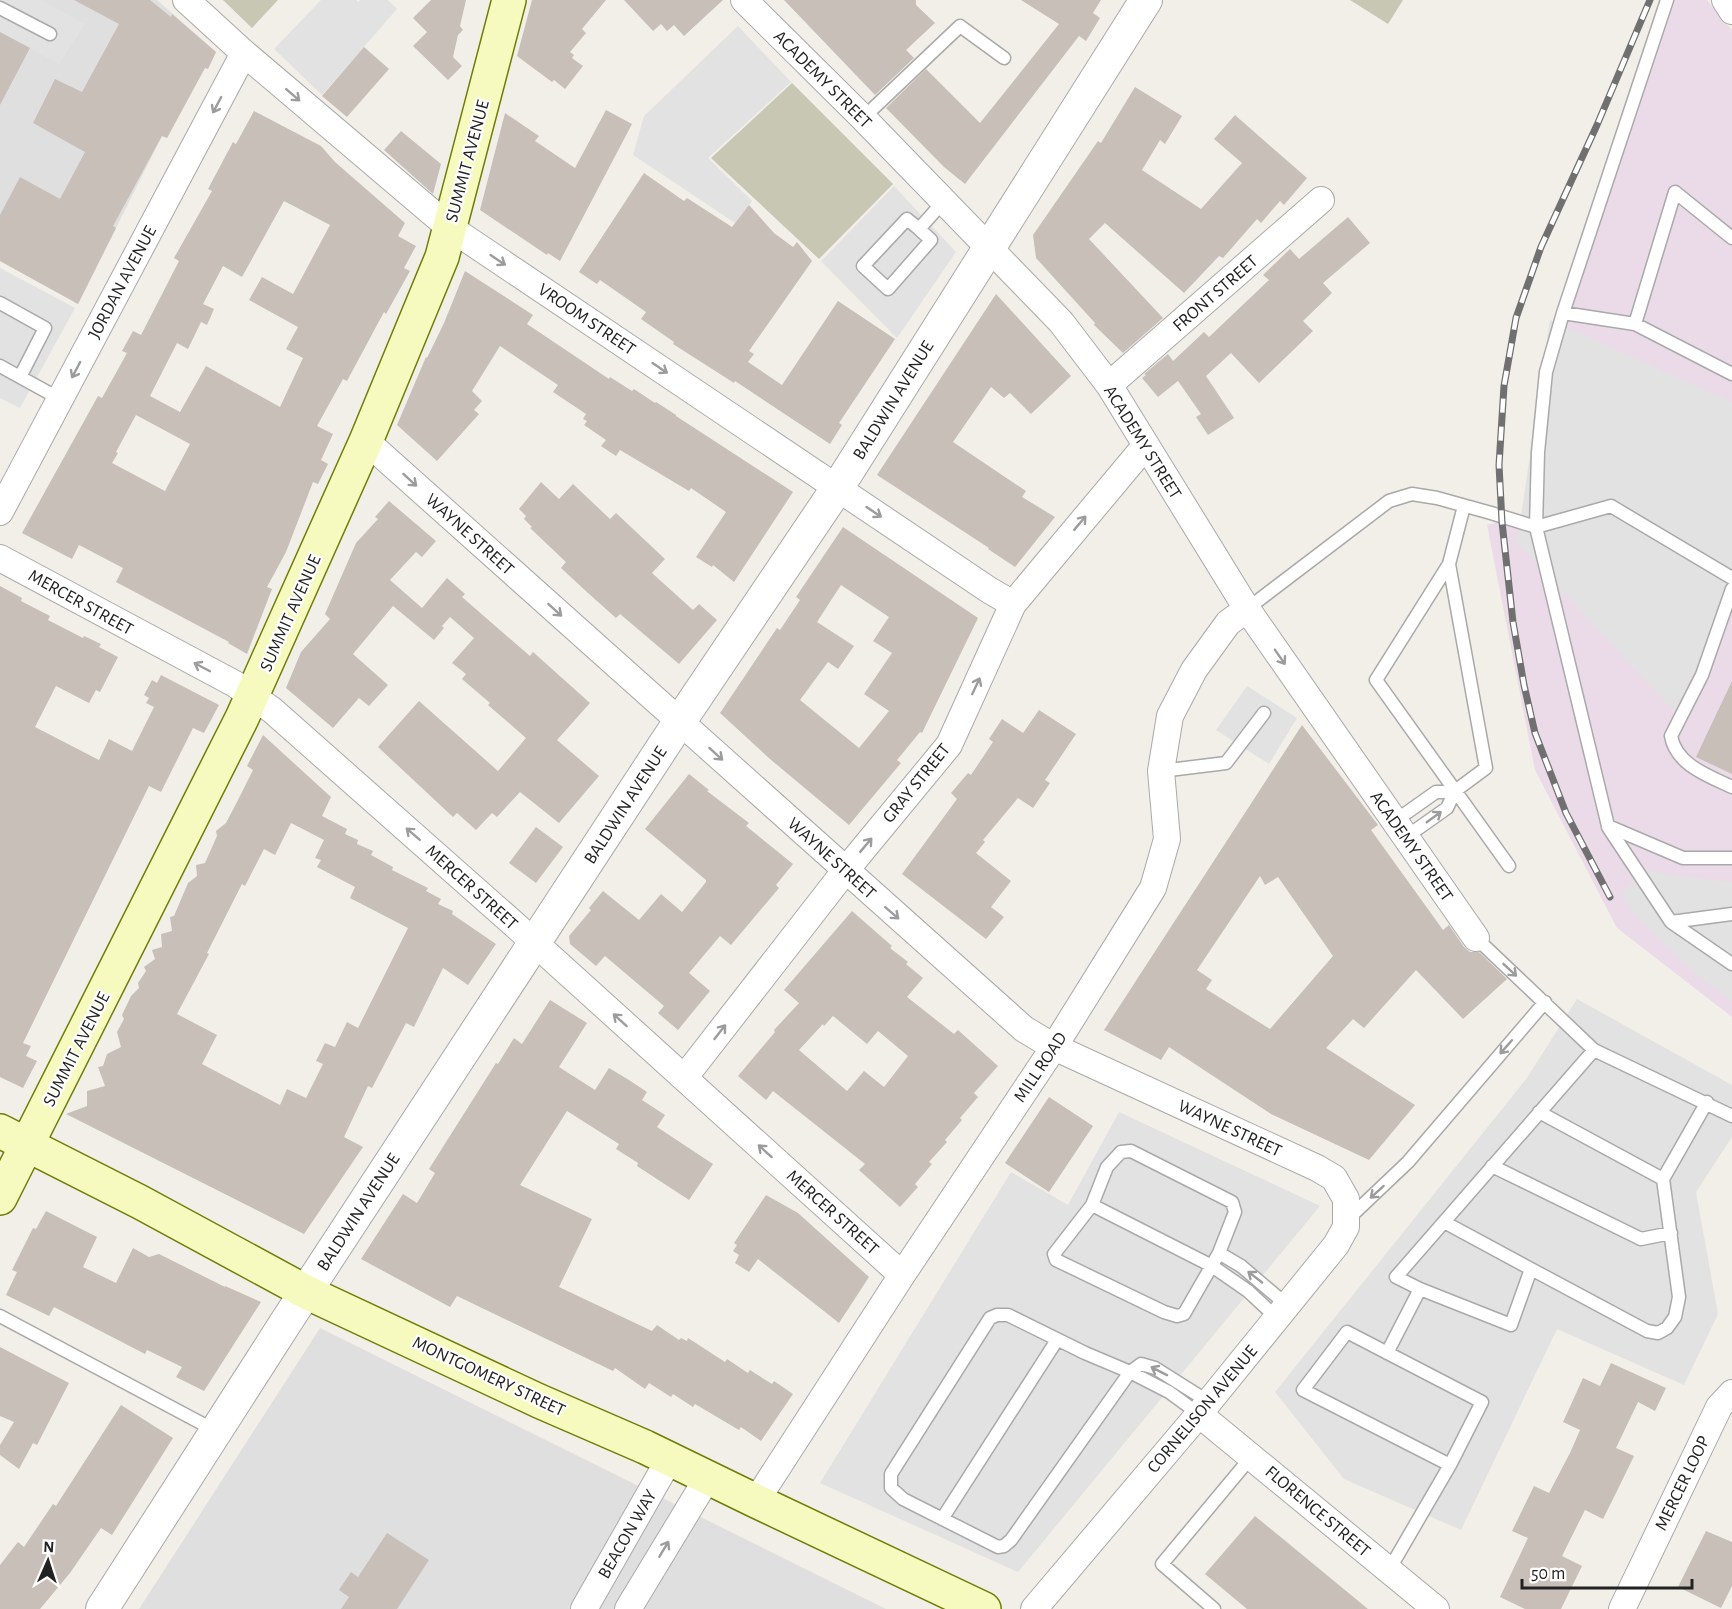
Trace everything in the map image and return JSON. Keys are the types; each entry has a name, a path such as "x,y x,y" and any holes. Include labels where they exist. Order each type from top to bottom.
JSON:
{"main road":[{"name":"SUMMIT AVENUE","path":"0,1198 14,1138 252,696 366,441 442,256 509,0"},
{"name":"MONTGOMERY STREET","path":"14,1138 140,1202 306,1292 539,1401 670,1458 756,1502 984,1609"}],"street":[{"name":"VROOM STREET","path":"186,0 244,53 449,227 1014,604"},
{"name":"ACADEMY STREET","path":"744,0 863,118 1061,322 1109,385 1246,609 1476,938"},
{"name":"BALDWIN AVENUE","path":"102,1609 306,1292 680,721 838,487 988,246 1146,0"},
{"name":"JORDAN AVENUE","path":"0,512 244,53"},
{"name":"FRONT STREET","path":"1109,385 1321,200"},
{"name":"WAYNE STREET","path":"366,441 1024,1029 1054,1047 1317,1167 1334,1178 1346,1210"},
{"name":"GRAY STREET","path":"684,1078 845,871 949,746 1014,604 1146,445"},
{"name":"MERCER STREET","path":"0,558 252,696 272,710 535,943 902,1275"},
{"name":"MILL ROAD","path":"756,1502 902,1275 1054,1047 1153,888 1167,839 1161,771 1170,716 1194,669 1228,623 1246,609"},
{"name":"CORNELISON AVENUE","path":"1034,1609 1204,1408 1336,1245 1346,1227 1346,1210"},
{"name":"MERCER LOOP","path":"1622,1609 1719,1407 1732,1393"},
{"name":"FLORENCE STREET","path":"1204,1408 1252,1456 1436,1609"},
{"name":"BEACON WAY","path":"584,1609 670,1458"},
{"path":"628,1609 708,1477"}],"lane":[{"path":"1667,0 1563,313 1546,372 1538,452 1536,527 1608,826 1671,922 1732,964"},
{"path":"0,8 50,34"},
{"path":"863,118 960,26 1004,58"},
{"path":"1635,324 1676,192 1732,238"},
{"path":"919,229 944,201"},
{"path":"907,219 919,229 931,240 888,289 863,266 907,219"},
{"path":"0,303 45,328 20,377"},
{"path":"1563,313 1635,324 1732,374"},
{"path":"0,366 60,399"},
{"path":"1246,609 1389,501 1413,494 1536,527 1611,506 1732,578"},
{"path":"1464,506 1449,564 1376,680 1509,866"},
{"path":"1400,829 1436,792 1455,790 1486,768 1449,564"},
{"path":"1732,589 1702,675 1671,736 1672,743 1678,752 1694,769 1732,787"},
{"path":"1161,771 1226,763 1264,713"},
{"path":"1400,829 1447,808 1455,790"},
{"path":"1608,826 1683,858 1732,858"},
{"path":"1671,922 1732,914"},
{"path":"1476,938 1594,1050 1707,1102 1732,1116"},
{"path":"1346,1210 1408,1162 1545,1002"},
{"path":"1531,1269 1511,1325 1420,1289 1396,1277 1594,1050"},
{"path":"1444,1222 1647,1331 1658,1333 1667,1328 1675,1317 1679,1297 1663,1179 1707,1102"},
{"path":"1539,1112 1663,1179"},
{"path":"1131,1151 1232,1202 1235,1212 1219,1253 1184,1314 1177,1316 1164,1312 1056,1260 1054,1254 1092,1205 1107,1167 1121,1152 1131,1151"},
{"path":"1492,1167 1641,1239 1671,1233"},
{"path":"1092,1205 1212,1266 1283,1312"},
{"path":"1219,1253 1240,1266 1283,1312"},
{"path":"1387,1353 1420,1289"},
{"path":"1130,1372 1011,1540 1004,1546 998,1547 903,1499 891,1488 891,1474 990,1318 997,1315 1008,1315 1057,1340 1130,1372 1204,1408"},
{"path":"0,1316 216,1431"},
{"path":"1389,1570 1450,1465 1482,1402 1347,1332 1303,1390 1450,1465"},
{"path":"942,1519 1057,1340"},
{"path":"1214,1609 1162,1564 1252,1456"}],"shaded area":[{"path":"0,0 157,0 216,52 208,69 202,67 191,87 192,92 167,138 162,136 78,304 0,261"},
{"path":"0,0 41,0 85,24 59,64 0,32"},
{"path":"223,0 278,0 252,28"},
{"path":"321,0 356,0 358,2 388,0 397,9 322,95 274,49"},
{"path":"1350,0 1403,0 1388,24"},
{"path":"1669,0 1707,0 1732,30 1732,1017 1617,928 1535,770 1487,525 1545,510 1559,342"},
{"path":"738,26 791,82 708,158 752,201 735,223 633,155 644,116"},
{"path":"792,83 893,184 819,259 711,158"},
{"path":"894,186 956,252 897,338 821,261"},
{"path":"0,268 75,308 20,408 0,398"},
{"path":"1550,320 1732,402 1732,592 1675,712 1517,543"},
{"path":"1247,686 1297,718 1269,764 1216,730"},
{"path":"1648,871 1732,882 1732,1001 1700,977 1636,917 1621,893"},
{"path":"1577,999 1732,1085 1732,1137 1696,1192 1718,1314 1684,1385 1557,1329 1461,1530 1344,1479 1275,1392 1527,1078"},
{"path":"1119,1112 1320,1206 1018,1572 820,1483 1011,1172 1068,1205"},
{"path":"320,1328 886,1609 139,1609"}],"building":[{"path":"74,0 150,0 171,17 172,14 216,52 167,138 162,136 113,226 116,228 78,304 0,261 0,215 20,177 60,199 85,152 33,123 55,79 82,92 119,24"},
{"path":"431,0 466,0 460,26 463,30 458,35 453,57 462,66 448,80 413,46 427,32 413,18"},
{"path":"532,0 606,0 582,29 586,33 570,52 574,55 572,58 583,66 565,89 517,56"},
{"path":"624,0 723,0 684,36 674,25 667,31 661,24 653,31"},
{"path":"784,0 916,0 916,5 935,23 906,50 914,58 875,95"},
{"path":"1021,0 1101,0 1093,13 1100,18 1086,41 1079,36 965,184 944,167 886,108 926,69 980,123 1059,24"},
{"path":"0,32 30,48 0,105"},
{"path":"364,47 389,69 347,117 322,96"},
{"path":"1135,87 1182,116 1165,144 1160,140 1142,170 1201,209 1242,163 1214,139 1235,115 1307,178 1284,205 1280,201 1261,223 1257,219 1223,258 1219,256 1184,293 1105,223 1089,239 1163,318 1123,353 1094,325 1095,323 1036,258 1033,235 1098,141 1101,143"},
{"path":"606,110 632,124 560,261 548,253 547,255 480,210 505,113 539,136 535,141 575,168"},
{"path":"254,111 321,146 335,162 405,223 398,236 416,246 404,268 410,271 386,314 384,312 347,381 343,379 317,426 333,434 321,460 328,464 318,484 313,482 286,552 267,587 272,589 247,654 229,642 116,582 123,568 79,545 72,559 22,533 98,396 102,398 127,353 122,351 133,331 141,335 179,261 174,258 212,191 208,189 233,142 236,144","holes":["284,201 330,225 293,294 262,277 249,300 298,327 286,349 303,358 280,407 206,366 180,412 150,396 177,343 188,349 201,322 207,325 214,309 203,304 223,266 242,277","136,415 190,444 165,491 112,463"]},
{"path":"401,131 441,164 433,194 384,150"},
{"path":"644,173 684,201 687,198 732,227 749,205 774,233 793,247 797,242 812,261 749,351 754,354 748,362 782,385 838,301 895,339 839,423 842,425 830,444 735,381 734,383 673,344 674,342 641,319 646,312 600,280 597,284 579,272"},
{"path":"1348,217 1370,243 1323,283 1332,293 1303,321 1313,331 1259,383 1231,353 1206,376 1234,418 1208,435 1196,417 1201,414 1178,381 1158,397 1142,378 1146,375 1144,374 1168,354 1173,361 1204,332 1209,337 1269,280 1263,275 1290,249 1299,259"},
{"path":"465,271 533,315 527,324 609,379 610,377 656,402 793,492 734,582 713,565 712,567 696,557 726,512 691,488 689,491 620,450 616,456 601,446 606,440 584,425 587,421 583,419 586,414 553,392 558,385 500,346 472,391 482,401 474,410 479,414 437,461 397,425"},
{"path":"996,294 1071,376 1031,414 1010,393 1004,398 991,387 953,442 1026,491 1022,497 1055,517 1015,567 877,475"},
{"path":"541,482 559,499 573,484 610,519 616,513 665,559 652,573 693,610 699,604 717,620 679,664 620,614 616,618 588,593 561,568 566,562 530,528 532,527 524,519 526,516 519,509"},
{"path":"389,501 436,541 422,557 416,552 390,580 422,608 447,578 465,594 462,597 530,656 533,652 590,703 557,740 599,776 559,823 520,792 497,817 492,813 476,830 457,813 453,817 378,747 419,701 498,771 526,738 462,679 466,674 452,663 474,638 450,617 434,640 393,606 353,654 388,685 369,706 359,698 333,728 286,688 301,652 330,619 325,614 356,543 378,519 375,517"},
{"path":"843,527 978,618 922,733 920,732 897,760 901,763 849,825 770,759 720,713 777,628 780,630 800,600 796,597","holes":["841,585 889,617 873,641 892,653 864,694 889,711 859,748 800,700 828,662 838,669 854,646 817,622"]},
{"path":"0,586 22,598 21,601 50,616 48,620 83,638 84,636 101,644 99,647 118,657 100,692 96,690 89,703 56,686 35,727 99,760 109,739 132,751 154,707 146,703 149,698 144,695 152,680 157,683 161,675 219,705 204,733 193,728 161,792 149,786 23,1043 31,1046 26,1056 37,1061 23,1088 0,1077"},
{"path":"1732,681 1732,774 1696,757"},
{"path":"1039,710 1076,734 1045,780 1050,783 1033,808 1018,798 983,840 985,842 976,853 1011,881 991,907 1004,917 986,939 902,874 957,799 951,793 968,773 971,775 993,742 989,739 1002,719 1023,733"},
{"path":"1302,725 1378,825 1371,830 1443,930 1449,925 1464,947 1470,952 1479,952 1507,979 1463,1019 1416,970 1364,1028 1353,1019 1326,1048 1415,1105 1369,1160 1271,1114 1169,1047 1161,1060 1104,1030","holes":["1260,876 1265,885 1278,877 1333,956 1270,1029 1206,989 1212,980 1197,970"]},
{"path":"263,735 331,797 322,816 347,829 345,834 358,840 357,844 373,851 371,855 393,867 392,870 428,888 426,891 441,899 438,904 453,911 452,914 496,944 468,985 443,968 414,1027 406,1023 372,1088 368,1086 344,1137 363,1147 304,1234 66,1114 87,1106 87,1091 105,1086 98,1067 103,1066 107,1054 121,1047 117,1032 124,1019 122,1015 131,996 139,988 138,983 146,971 144,967 155,959 152,950 162,947 161,934 172,931 170,917 174,916 188,883 197,876 196,865 205,863 217,836 216,831 226,823 238,800 253,770 247,766","holes":["291,823 324,840 315,858 321,860 317,867 355,887 350,898 408,928 358,1028 347,1022 335,1047 325,1043 316,1061 323,1064 306,1098 287,1089 280,1105 202,1064 217,1035 177,1014 242,884 245,886 264,849 275,855"]},
{"path":"689,774 749,823 746,826 793,864 776,885 779,888 731,945 720,936 689,973 710,991 678,1030 658,1013 664,1006 605,956 596,966 570,944 569,936 591,910 589,908 603,891 639,920 661,894 682,912 706,882 645,829"},
{"path":"536,827 563,847 536,883 509,863"},
{"path":"852,911 892,946 890,948 923,978 907,997 954,1034 958,1030 998,1066 974,1093 978,1097 960,1118 962,1120 945,1140 947,1142 929,1162 932,1164 915,1184 918,1187 900,1207 859,1170 865,1164 773,1091 766,1100 738,1076 775,1032 774,1030 799,1003 784,990","holes":["833,1016 867,1044 878,1031 908,1056 884,1087 864,1071 847,1091 799,1050"]},
{"path":"550,1000 587,1023 559,1067 595,1090 609,1068 629,1080 647,1092 642,1100 665,1115 657,1127 713,1164 689,1200 637,1166 638,1163 616,1149 619,1144 567,1111 520,1185 592,1219 559,1287 652,1331 657,1325 679,1340 681,1338 687,1341 688,1338 725,1362 727,1359 748,1373 750,1370 772,1384 774,1381 793,1394 761,1441 741,1427 739,1430 695,1404 693,1407 673,1394 671,1397 649,1383 645,1389 615,1368 613,1371 457,1296 450,1307 361,1259 403,1194 417,1203 435,1173 429,1169 496,1063 498,1064 514,1038 522,1044"},
{"path":"1049,1097 1093,1126 1049,1192 1005,1163"},
{"path":"766,1195 798,1213 869,1277 839,1323 758,1259 749,1272 735,1263 739,1255 733,1251 737,1245 734,1243"},
{"path":"46,1211 97,1237 83,1267 116,1283 133,1248 149,1257 159,1254 261,1302 204,1391 176,1377 182,1367 147,1350 145,1354 54,1307 49,1316 6,1295 17,1272 12,1270 33,1228 36,1229"},
{"path":"0,1347 69,1383 37,1445 33,1443 19,1469 0,1455 0,1445 14,1422 0,1416"},
{"path":"1611,1363 1666,1388 1655,1411 1638,1402 1616,1448 1634,1456 1616,1493 1603,1519 1585,1510 1562,1556 1582,1566 1561,1609 1525,1609 1500,1597 1528,1538 1512,1531 1534,1486 1549,1493 1570,1453 1580,1430 1563,1422 1583,1378 1600,1386"},
{"path":"121,1405 173,1438 112,1535 101,1528 70,1573 40,1609 0,1609 0,1565 18,1542 24,1547 53,1504 56,1506"},
{"path":"1255,1516 1368,1609 1247,1609 1205,1574"},
{"path":"1706,1531 1732,1542 1732,1586 1721,1608 1678,1587"},
{"path":"387,1533 429,1560 397,1609 341,1609 349,1597 339,1590 351,1572 358,1577"}],"railway":[{"path":"1610,897 1566,813 1535,733 1513,622 1502,522 1499,465 1504,386 1516,318 1541,247 1597,125 1650,0"}]}
